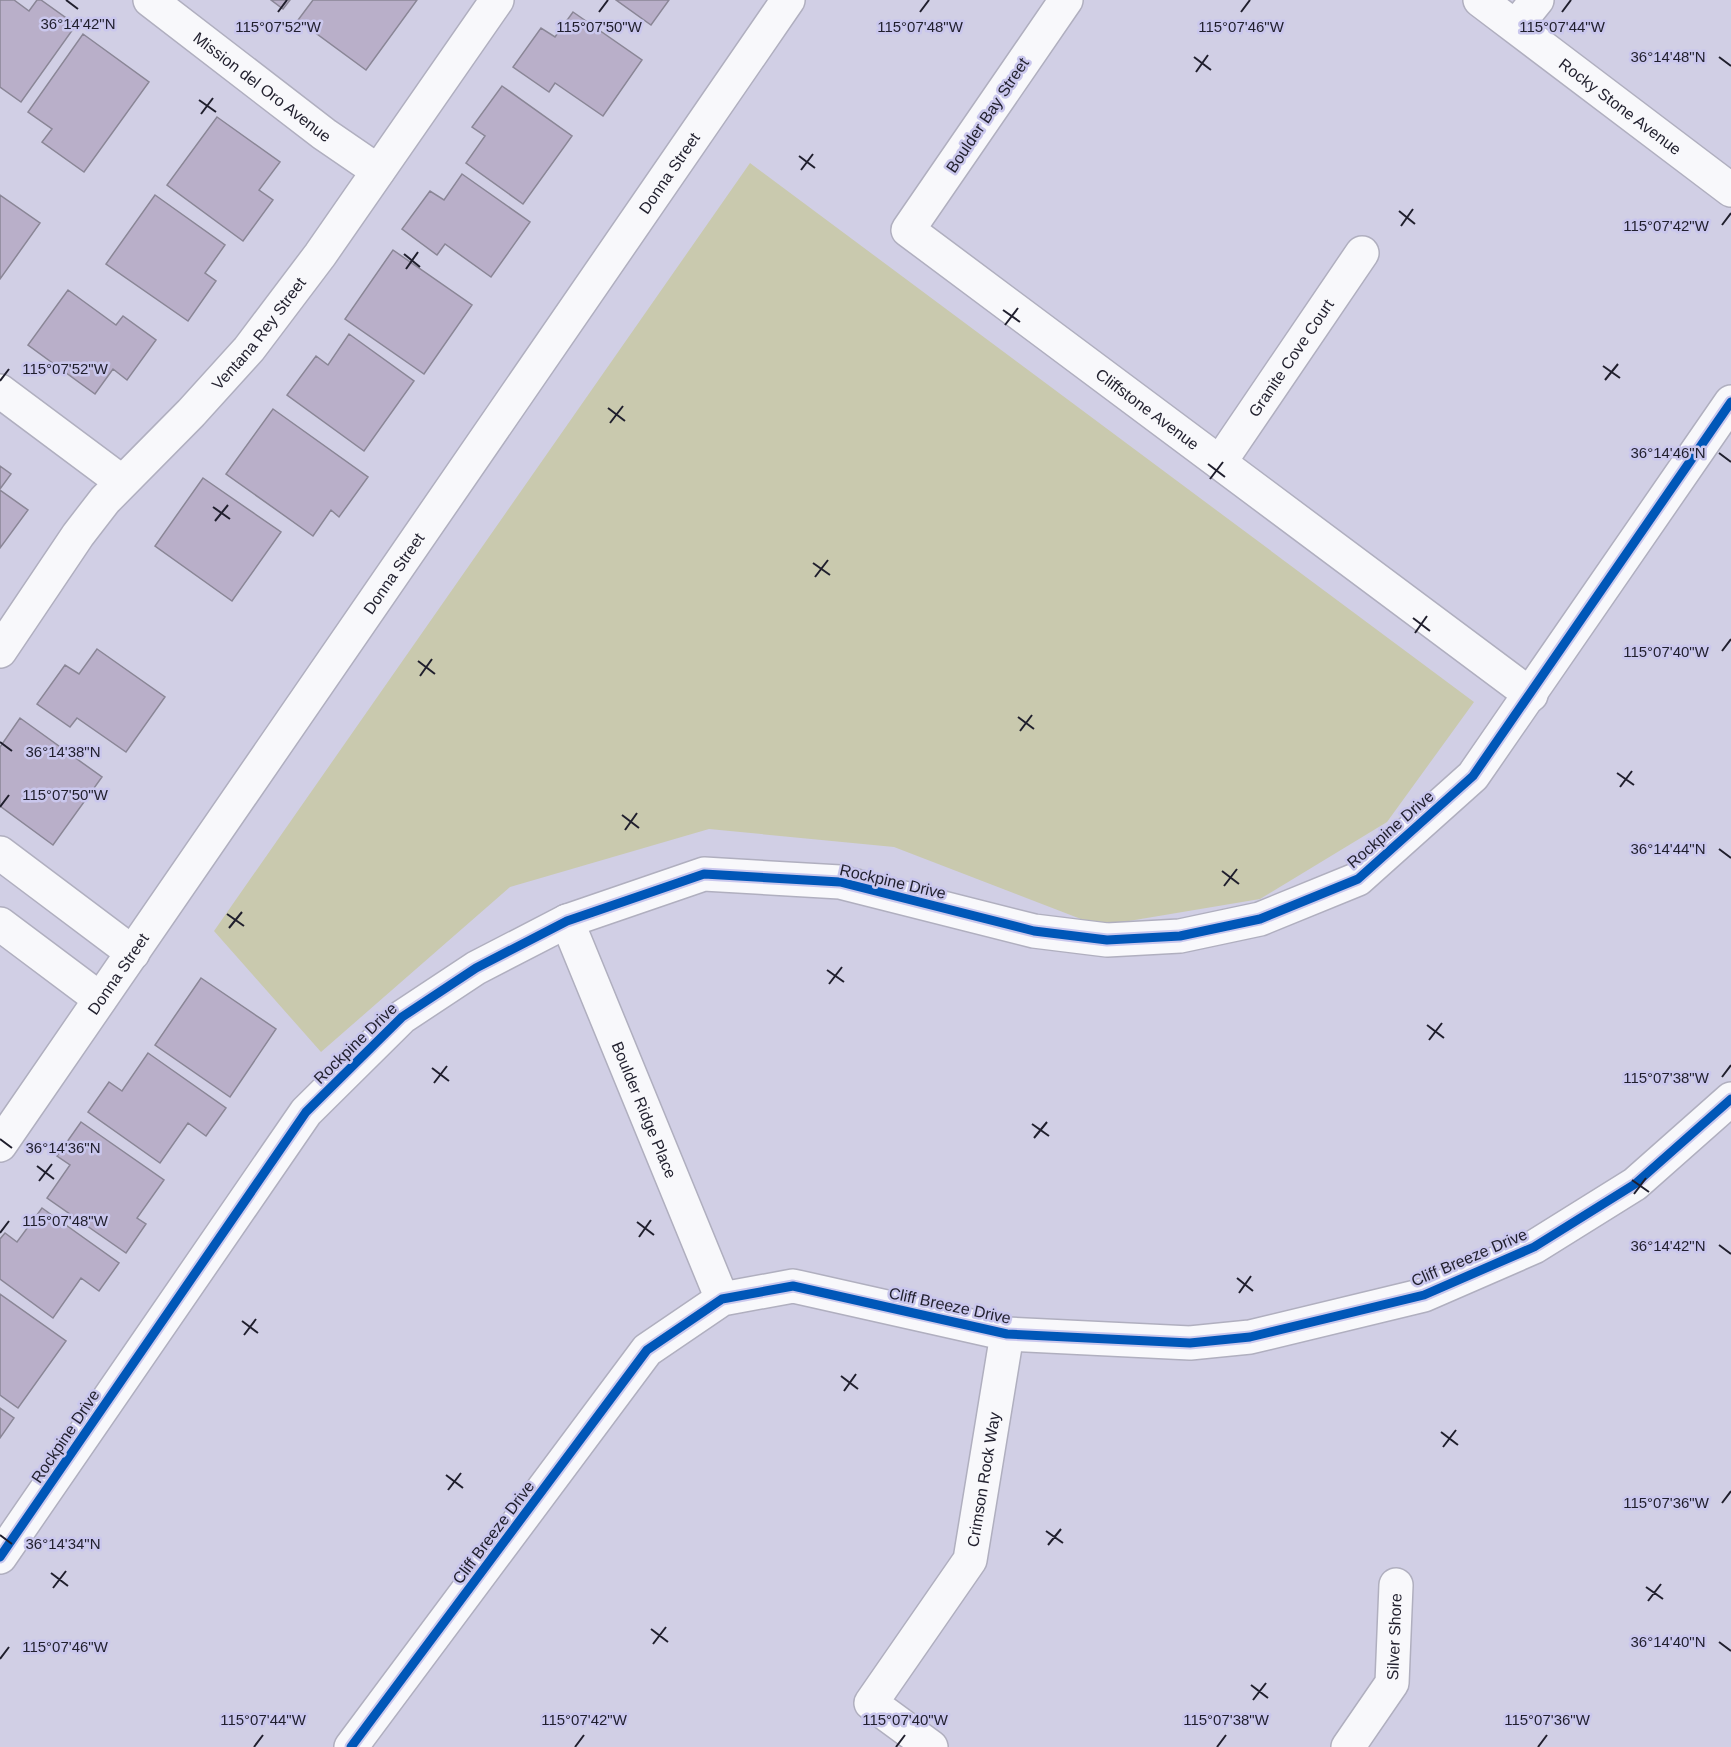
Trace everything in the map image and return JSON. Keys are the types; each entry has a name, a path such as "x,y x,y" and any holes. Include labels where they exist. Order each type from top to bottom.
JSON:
{"street":[{"name":"Mission del Oro Avenue","path":"150,0 278,100 378,171"},
{"name":"Ventana Rey Street","path":"0,651 78,535 105,500 191,413 249,349 320,255 497,0"},
{"name":"Donna Street","path":"0,1145 789,0"},
{"name":"Boulder Bay Street","path":"908,230 1066,0"},
{"name":"Rocky Stone Avenue","path":"1480,0 1731,190"},
{"path":"1516,26 1537,0"},
{"name":"Cliffstone Avenue","path":"908,230 1531,695"},
{"name":"Granite Cove Court","path":"1220,462 1362,253"},
{"path":"0,392 122,482"},
{"name":"Rockpine Drive","path":"0,1557 306,1112 402,1017 476,968 567,921 704,874 840,882 1034,931 1107,940 1180,936 1260,919 1358,879 1473,776 1731,402"},
{"path":"0,853 133,953"},
{"name":"Boulder Ridge Place","path":"567,921 722,1299"},
{"path":"0,924 100,999"},
{"name":"Cliff Breeze Drive","path":"351,1747 647,1350 722,1299 793,1286 1007,1334 1191,1343 1250,1337 1424,1294 1534,1247 1635,1184 1731,1099"},
{"name":"Crimson Rock Way","path":"931,1747 871,1703 970,1560 1007,1334"},
{"name":"Silver Shore","path":"1348,1747 1392,1683 1396,1585"}],"green space":[{"path":"750,163 1474,702 1387,822 1260,899 1099,926 894,847 709,829 510,887 321,1052 214,931"}],"building":[{"path":"0,0 14,0 29,11 37,0 41,0 76,25 21,102 0,87"},
{"path":"271,0 290,0 283,9"},
{"path":"313,0 417,0 366,70 298,20"},
{"path":"616,0 669,0 651,25"},
{"path":"573,12 642,60 603,116 555,83 549,92 513,67 541,28 555,37"},
{"path":"83,34 149,82 84,172 42,142 52,129 28,112"},
{"path":"502,86 572,136 523,204 466,163 485,136 472,127"},
{"path":"217,117 280,162 259,190 273,200 243,241 167,185"},
{"path":"462,174 530,222 491,277 445,244 437,255 402,229 430,191 444,200"},
{"path":"0,195 40,223 0,279"},
{"path":"155,195 225,245 205,273 216,281 188,321 106,264"},
{"path":"393,250 472,305 424,374 345,319"},
{"path":"68,290 116,325 123,316 156,340 127,380 113,369 95,394 28,345"},
{"path":"349,334 414,381 364,451 287,395 316,356 328,365"},
{"path":"273,409 368,477 339,517 331,510 313,536 226,474"},
{"path":"0,466 11,474 0,489"},
{"path":"203,478 281,532 232,601 155,546"},
{"path":"0,490 28,510 0,548"},
{"path":"97,649 165,697 126,752 77,718 70,727 37,704 65,665 79,674"},
{"path":"20,718 102,777 53,845 0,806 0,747"},
{"path":"201,978 276,1029 230,1097 155,1045"},
{"path":"148,1053 226,1108 206,1136 188,1123 160,1163 88,1112 109,1082 122,1091"},
{"path":"81,1122 164,1180 137,1218 146,1224 126,1253 47,1198 70,1165 57,1156"},
{"path":"42,1208 119,1263 99,1291 81,1278 53,1318 0,1279 0,1239 5,1233 17,1242"},
{"path":"0,1294 66,1341 18,1408 0,1395"},
{"path":"0,1408 14,1418 0,1438"}],"cycle path":[{"path":"0,1557 306,1112 402,1017 476,968 567,921 704,874 840,882 1034,931 1107,940 1180,936 1260,919 1358,879 1473,776 1731,402"},
{"path":"351,1747 647,1350 722,1299 793,1286 1007,1334 1190,1343 1250,1337 1424,1295 1534,1247 1635,1184 1731,1099"}]}
